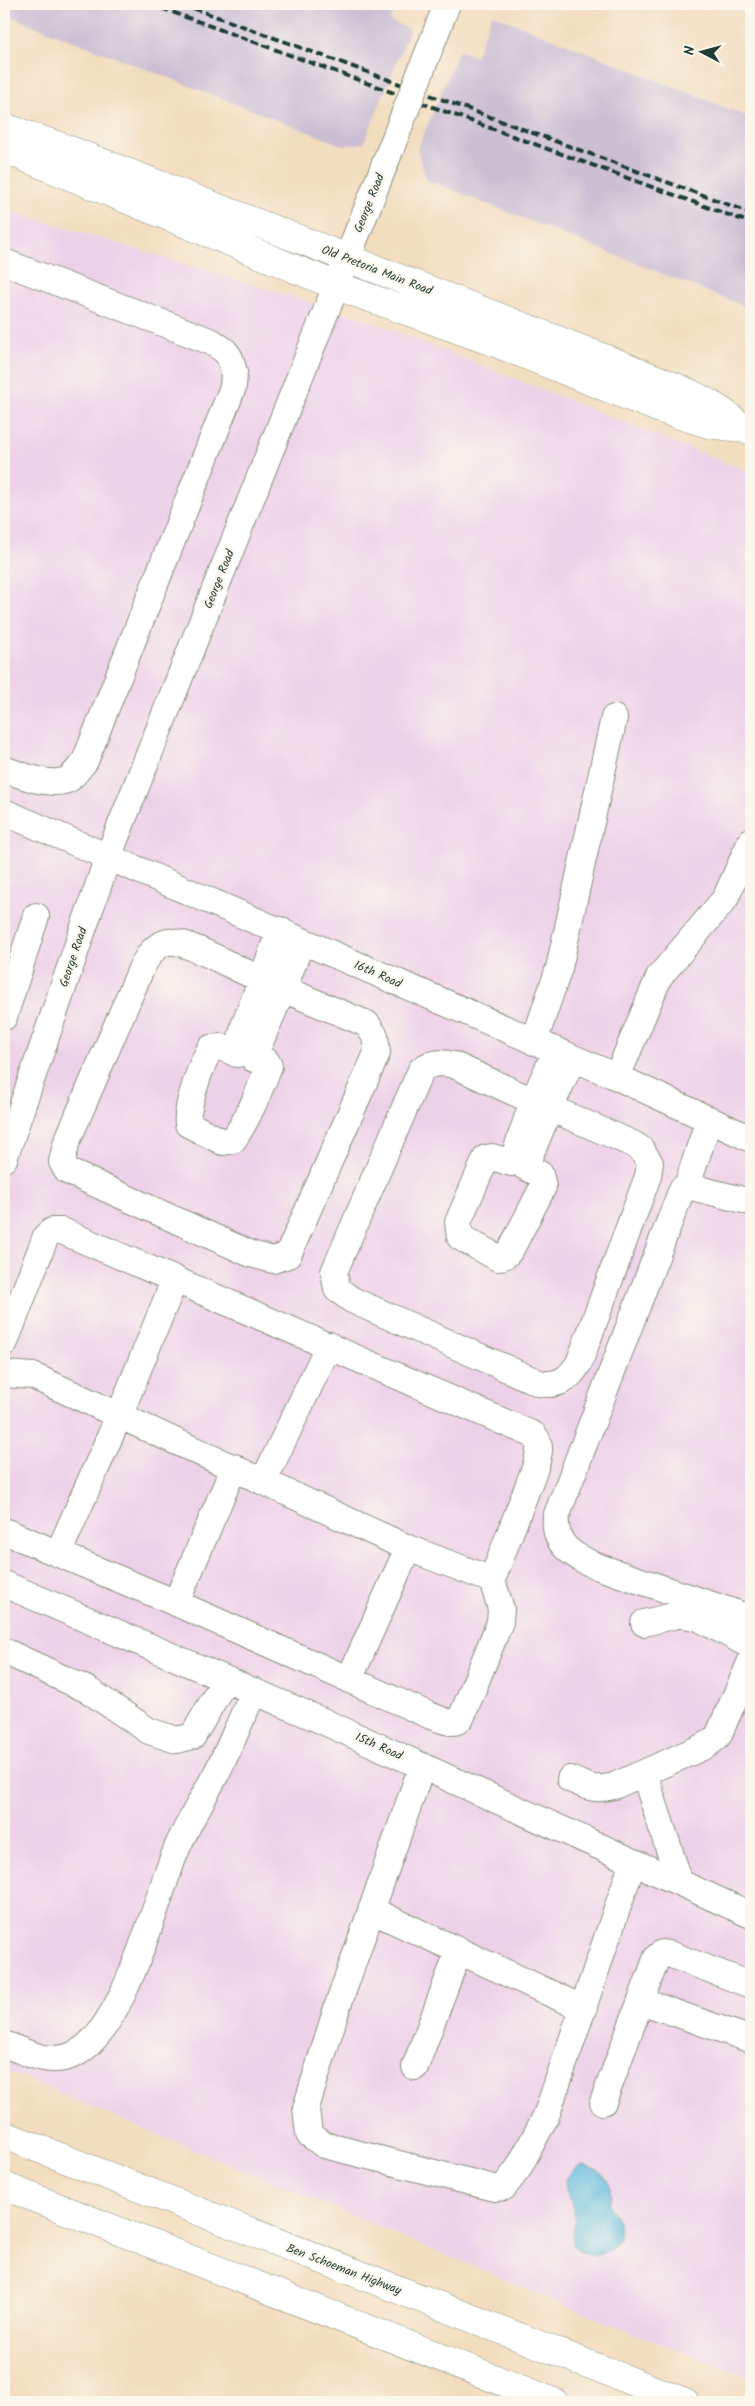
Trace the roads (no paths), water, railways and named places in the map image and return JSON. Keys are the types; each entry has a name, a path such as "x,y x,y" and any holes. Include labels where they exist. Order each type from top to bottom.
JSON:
{"main road":[{"name":"Old Pretoria Main Road","path":"4,127 65,148 665,384 725,412 747,430"},
{"name":"Old Pretoria Main Road","path":"4,149 337,286 493,342 660,410 708,424 747,430"},
{"name":"Ben Schoeman Highway","path":"4,2135 684,2402"},
{"path":"4,2186 554,2402"}],"street":[{"name":"George Road","path":"4,1159 108,857 448,4"},
{"path":"4,262 212,342 225,351 230,358 234,379 212,441 84,761 67,780 56,782 28,778 4,769"},
{"path":"518,1165 541,1104 554,1050 559,968 614,718"},
{"name":"16th Road","path":"4,812 617,1077 751,1139"},
{"path":"617,1077 659,977 725,899 751,841"},
{"path":"4,1017 36,916"},
{"path":"245,1056 260,1038 272,984 291,936"},
{"path":"174,942 212,956 272,984 367,1024 375,1036 377,1048 376,1058 288,1255 273,1260 251,1254 67,1171 62,1162 66,1144 141,969 153,950 166,943 174,942"},
{"path":"440,1063 454,1065 541,1104 633,1144 646,1155 650,1163 648,1176 579,1363 568,1379 550,1385 539,1383 352,1300 341,1294 334,1281 334,1272 421,1070 426,1066 440,1063"},
{"path":"693,1187 715,1122"},
{"path":"751,1202 693,1187 682,1189 556,1517 556,1525 562,1545 579,1558 599,1567 751,1618"},
{"path":"4,1531 176,1603 449,1722 460,1720 475,1689 500,1622 501,1609 492,1580 535,1468 540,1450 539,1441 526,1432 62,1231 52,1231 46,1236 4,1342 33,1376"},
{"path":"58,1554 119,1416 175,1279"},
{"path":"264,1480 328,1346"},
{"path":"4,1374 33,1376 264,1480 408,1548 492,1580"},
{"path":"176,1603 234,1467"},
{"path":"349,1680 408,1548"},
{"name":"15th Road","path":"4,1584 254,1691 751,1915"},
{"path":"644,1623 681,1614 699,1618 751,1646 751,1648"},
{"path":"4,1651 88,1690 149,1731 172,1740 183,1740 193,1736 200,1726 219,1677"},
{"path":"570,1779 594,1790 602,1789 707,1745 718,1736 751,1661"},
{"path":"4,2044 42,2058 57,2060 73,2055 89,2044 104,2028 124,1991 177,1847 216,1773 254,1691"},
{"path":"422,1766 371,1910 306,2108 308,2134 324,2144 494,2188 504,2187 518,2169 546,2116 634,1862"},
{"path":"644,1773 680,1883"},
{"path":"371,1910 584,2008"},
{"path":"415,2066 459,1950"},
{"path":"603,2102 657,1957 662,1953 751,1985"},
{"path":"641,2001 749,2039"}],"water":[{"path":"580,2165 595,2169 609,2183 609,2205 618,2221 620,2239 609,2250 598,2255 585,2254 573,2245 574,2217 566,2182 572,2172"}],"railway":[{"path":"150,4 751,223"},
{"path":"182,4 751,213"}]}
